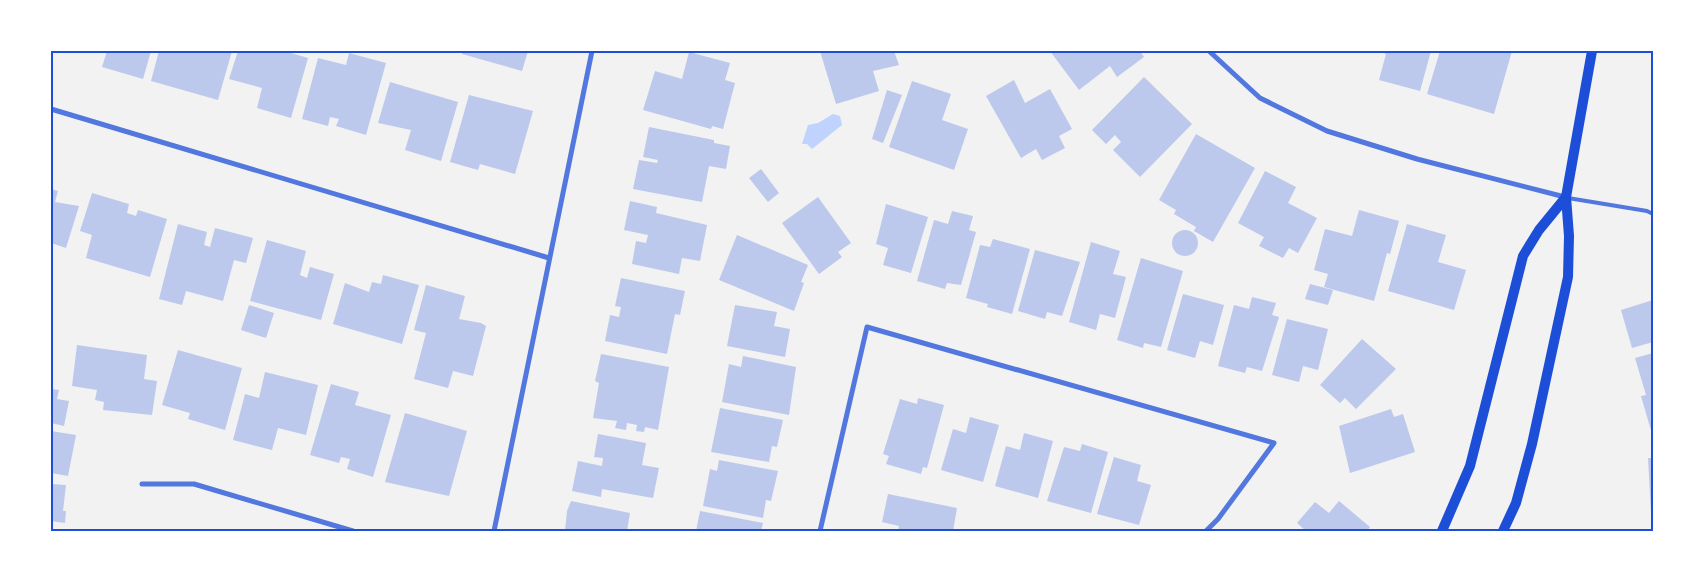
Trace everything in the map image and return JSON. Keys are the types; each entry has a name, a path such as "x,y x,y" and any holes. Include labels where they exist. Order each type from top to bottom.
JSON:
{"main road":[{"path":"1503,531 1516,503 1532,444 1568,277 1569,236 1566,197 1592,51"},
{"path":"1442,531 1468,473 1523,256 1538,230 1566,197"}],"street":[{"path":"494,531 592,51"},
{"path":"1209,51 1260,98 1327,131 1417,159 1566,197"},
{"path":"51,109 549,258"},
{"path":"820,531 867,327 1274,443 1218,519 1206,531"},
{"path":"142,484 194,484 353,531"}],"lane":[{"path":"1566,197 1647,211 1653,214"}],"water":[{"path":"833,114 840,116 842,125 812,149 807,144 802,144 808,125 818,123"}],"building":[{"path":"107,51 151,51 143,79 102,67"},
{"path":"159,51 232,51 218,100 151,81"},
{"path":"238,51 284,51 308,58 291,118 257,108 262,88 229,79"},
{"path":"463,51 528,51 522,71 462,54"},
{"path":"820,51 894,51 899,65 873,71 879,91 836,104"},
{"path":"1050,51 1140,51 1144,57 1117,77 1110,66 1079,90"},
{"path":"1379,51 1431,51 1420,91 1379,80 1386,54"},
{"path":"1440,51 1512,51 1494,114 1427,94"},
{"path":"689,52 730,63 725,80 735,83 723,129 712,126 711,129 643,110 655,71 682,79"},
{"path":"349,53 386,63 366,135 336,126 339,119 330,117 328,126 302,119 318,58 346,65"},
{"path":"1144,77 1192,124 1140,177 1113,150 1121,142 1115,135 1106,144 1092,130"},
{"path":"1014,80 1025,103 1050,89 1072,129 1059,136 1065,148 1042,160 1036,149 1021,158 986,96"},
{"path":"912,81 951,94 942,120 968,129 954,170 889,147"},
{"path":"390,82 458,102 441,161 405,150 411,130 378,123"},
{"path":"887,90 902,95 883,143 872,139"},
{"path":"469,95 533,111 515,174 480,164 478,170 450,162"},
{"path":"649,127 714,140 714,143 730,146 726,169 709,166 702,202 633,189 639,160 657,163 658,160 643,157"},
{"path":"1196,134 1255,168 1213,242 1194,231 1196,227 1174,214 1176,210 1159,200"},
{"path":"761,169 779,193 768,202 749,178"},
{"path":"1265,171 1296,187 1288,203 1317,218 1298,253 1289,248 1283,258 1259,246 1264,237 1238,223"},
{"path":"51,189 58,191 55,202 79,206 66,248 51,243"},
{"path":"92,193 129,204 127,213 136,216 138,210 167,219 150,277 86,258 92,235 80,231"},
{"path":"818,197 851,243 838,252 842,257 819,274 782,223"},
{"path":"630,201 657,207 656,213 707,225 700,261 682,258 679,274 632,264 636,241 646,243 648,235 624,230"},
{"path":"886,204 928,217 911,273 883,265 888,248 876,244"},
{"path":"1359,210 1399,221 1390,254 1387,253 1374,301 1324,287 1328,274 1314,270 1325,229 1352,236"},
{"path":"952,211 973,216 969,230 976,232 961,285 947,283 945,289 917,281 934,220 948,224"},
{"path":"178,224 207,232 204,245 210,247 215,228 253,238 246,263 234,260 223,301 186,291 182,305 159,299"},
{"path":"1407,224 1446,235 1438,262 1466,270 1454,310 1388,291"},
{"path":"1185,230 1194,234 1198,243 1194,252 1185,256 1176,252 1172,243 1176,234"},
{"path":"737,235 808,265 801,282 804,283 794,311 719,280"},
{"path":"993,239 1030,249 1012,314 987,307 988,304 966,298 980,245 990,247"},
{"path":"267,240 306,251 300,275 307,278 310,267 334,274 321,320 250,301"},
{"path":"1091,242 1120,251 1113,274 1126,277 1115,318 1100,314 1096,330 1069,322"},
{"path":"1035,250 1080,262 1062,316 1047,312 1045,319 1018,311"},
{"path":"1141,258 1183,271 1161,347 1144,343 1143,348 1117,340"},
{"path":"383,275 419,285 402,344 333,324 345,283 369,292 372,282 381,284"},
{"path":"621,278 685,291 680,315 675,314 667,354 605,341 610,315 619,317 621,307 615,306"},
{"path":"1310,284 1333,290 1328,305 1305,299"},
{"path":"426,285 465,296 459,319 481,323 486,326 473,376 453,371 448,388 414,379 426,333 414,330"},
{"path":"1183,294 1224,305 1213,345 1200,341 1195,358 1167,350"},
{"path":"1252,297 1276,303 1272,315 1279,317 1262,371 1247,367 1245,373 1218,366 1234,305 1249,309"},
{"path":"1653,300 1653,342 1632,348 1621,310"},
{"path":"249,305 274,313 266,338 241,330"},
{"path":"735,305 777,312 774,326 790,329 785,357 727,346"},
{"path":"1287,319 1328,329 1318,370 1303,366 1299,382 1272,375"},
{"path":"1362,339 1396,369 1356,409 1345,398 1340,403 1320,385"},
{"path":"77,345 147,355 144,379 157,381 152,415 103,410 104,402 95,400 97,390 72,386"},
{"path":"178,350 242,368 225,430 188,419 190,413 162,405"},
{"path":"1653,353 1652,434 1641,396 1646,395 1635,358"},
{"path":"601,354 669,367 658,430 645,427 644,432 636,431 637,425 627,423 626,430 615,428 617,421 593,418 599,383 595,381"},
{"path":"743,356 796,367 789,415 722,402 729,364 741,367"},
{"path":"265,372 318,385 306,435 278,428 272,450 233,440 245,394 259,398"},
{"path":"331,384 359,392 355,405 391,415 373,477 347,469 350,459 341,457 339,463 310,455"},
{"path":"51,389 59,390 57,399 69,401 64,426 51,423"},
{"path":"918,398 944,405 927,468 923,467 921,474 886,464 889,456 883,454 900,399 917,404"},
{"path":"720,408 783,420 777,447 772,446 769,462 711,452"},
{"path":"1391,409 1394,417 1403,414 1415,452 1350,473 1339,426"},
{"path":"405,413 467,431 449,496 385,482"},
{"path":"970,417 999,425 983,482 941,470 953,429 966,433"},
{"path":"51,431 76,435 68,476 51,473"},
{"path":"1024,433 1053,441 1038,498 995,486 1006,446 1020,450"},
{"path":"598,434 646,443 642,465 659,468 653,498 602,489 601,497 572,491 578,461 602,466 603,458 594,457"},
{"path":"1082,444 1108,452 1091,513 1047,501 1064,447 1080,451"},
{"path":"1114,457 1141,465 1137,481 1151,485 1139,525 1097,514"},
{"path":"1648,458 1653,458 1653,513 1651,513"},
{"path":"719,460 778,471 771,501 766,500 763,518 703,506 710,469 717,471"},
{"path":"51,484 66,485 63,511 66,511 65,523 51,521"},
{"path":"888,494 957,508 953,531 898,531 899,526 882,522"},
{"path":"571,501 630,513 627,531 565,531 567,511"},
{"path":"1339,501 1370,527 1367,531 1306,531 1297,523 1315,502 1329,513"},
{"path":"700,511 763,523 761,531 696,531"}]}
